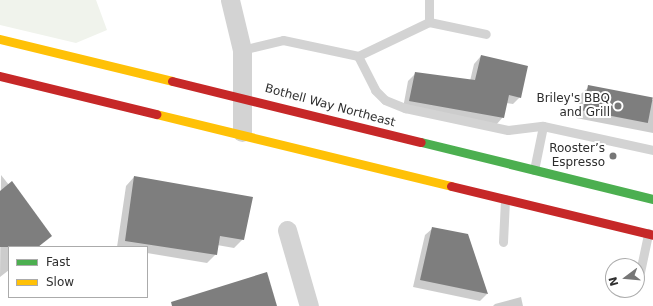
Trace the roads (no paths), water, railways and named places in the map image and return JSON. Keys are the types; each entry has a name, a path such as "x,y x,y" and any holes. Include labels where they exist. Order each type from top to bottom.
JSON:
{"main road":[{"name":"Bothell Way Northeast","path":"0,39 244,97 533,171 653,199"},
{"path":"0,76 242,132 651,234"}],"street":[{"path":"230,0 242,50 244,97 242,132"},
{"path":"287,230 309,306"}],"lane":[{"path":"429,0 429,22"},
{"path":"242,50 283,40 358,56 429,22 486,34"},
{"path":"358,56 375,90 385,100 406,108 508,130 543,126 653,150"},
{"path":"533,171 543,126"},
{"path":"504,242 505,198"},
{"path":"644,258 651,234"}],"place":[{"name":"Briley's BBQ and Grill","path":"618,106"},
{"name":"Rooster’s Espresso","path":"613,156"}]}
